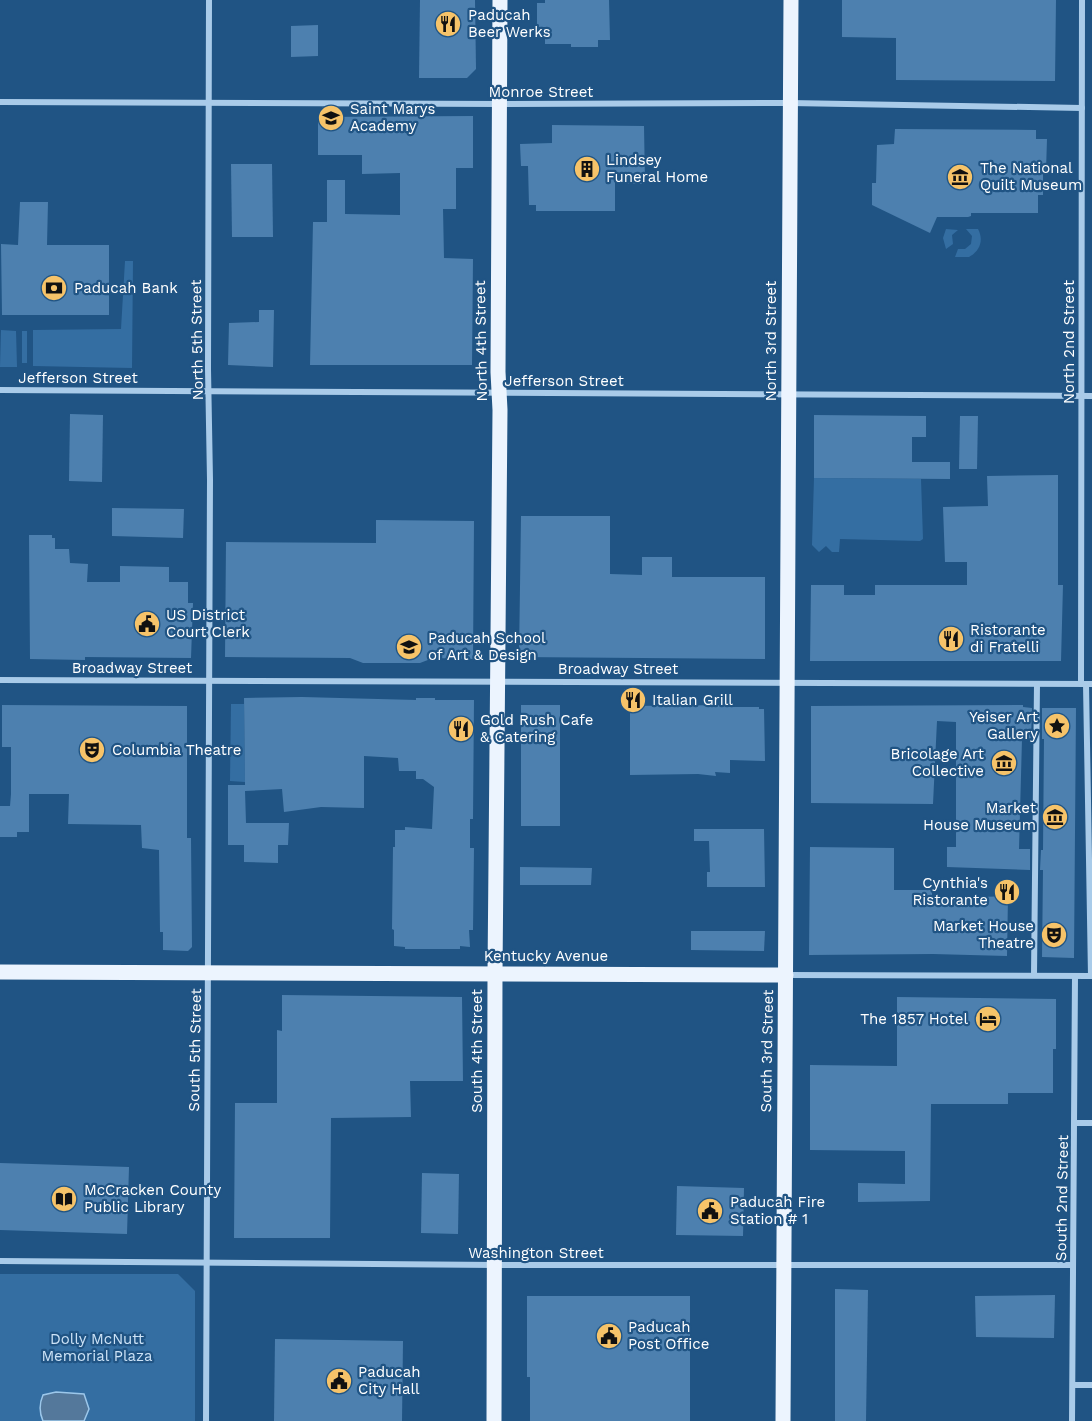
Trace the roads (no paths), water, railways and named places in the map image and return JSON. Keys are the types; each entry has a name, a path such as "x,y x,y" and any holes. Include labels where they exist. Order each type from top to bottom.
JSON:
{"main road":[{"name":"North 4th Street","path":"498,682 500,0"},
{"name":"North 3rd Street","path":"788,682 791,0"},
{"name":"South 4th Street","path":"494,1421 498,682"},
{"name":"South 3rd Street","path":"783,1421 788,682"},
{"name":"Kentucky Avenue","path":"0,972 786,975"}],"street":[{"name":"North 5th Street","path":"209,0 209,680"},
{"name":"North 2nd Street","path":"1082,0 1081,396 1086,684"},
{"name":"Monroe Street","path":"0,102 790,103 1082,108"},
{"name":"Jefferson Street","path":"0,390 1092,396"},
{"name":"Broadway Street","path":"0,680 1086,684"},
{"name":"South 5th Street","path":"206,1421 209,680"},
{"path":"1034,975 1037,684"},
{"path":"1086,684 1091,976"},
{"name":"Kentucky Avenue","path":"786,975 1091,976"},
{"name":"South 2nd Street","path":"1072,1421 1075,976"},
{"path":"1075,1123 1092,1123"},
{"name":"Washington Street","path":"0,1261 495,1265 1073,1265"},
{"path":"1073,1385 1092,1385"}],"place":[{"name":"Paducah Beer Werks","path":"448,24"},
{"name":"Saint Marys Academy","path":"331,118"},
{"name":"Lindsey Funeral Home","path":"587,169"},
{"name":"The National Quilt Museum","path":"960,177"},
{"name":"Paducah Bank","path":"54,288"},
{"name":"US District Court Clerk","path":"147,624"},
{"name":"Ristorante di Fratelli","path":"951,639"},
{"name":"Paducah School of Art & Design","path":"409,647"},
{"name":"Italian Grill","path":"633,700"},
{"name":"Yeiser Art Gallery","path":"1057,726"},
{"name":"Gold Rush Cafe & Catering","path":"461,729"},
{"name":"Columbia Theatre","path":"92,750"},
{"name":"Bricolage Art Collective","path":"1004,763"},
{"name":"Market House Museum","path":"1055,817"},
{"name":"Cynthia's Ristorante","path":"1007,892"},
{"name":"Market House Theatre","path":"1054,935"},
{"name":"The 1857 Hotel","path":"988,1019"},
{"name":"McCracken County Public Library","path":"64,1199"},
{"name":"Paducah Fire Station # 1","path":"710,1211"},
{"name":"Paducah Post Office","path":"609,1336"},
{"name":"Paducah City Hall","path":"339,1381"}],"park label":[{"name":"Dolly McNutt Memorial Plaza","path":"97,1348"}]}
